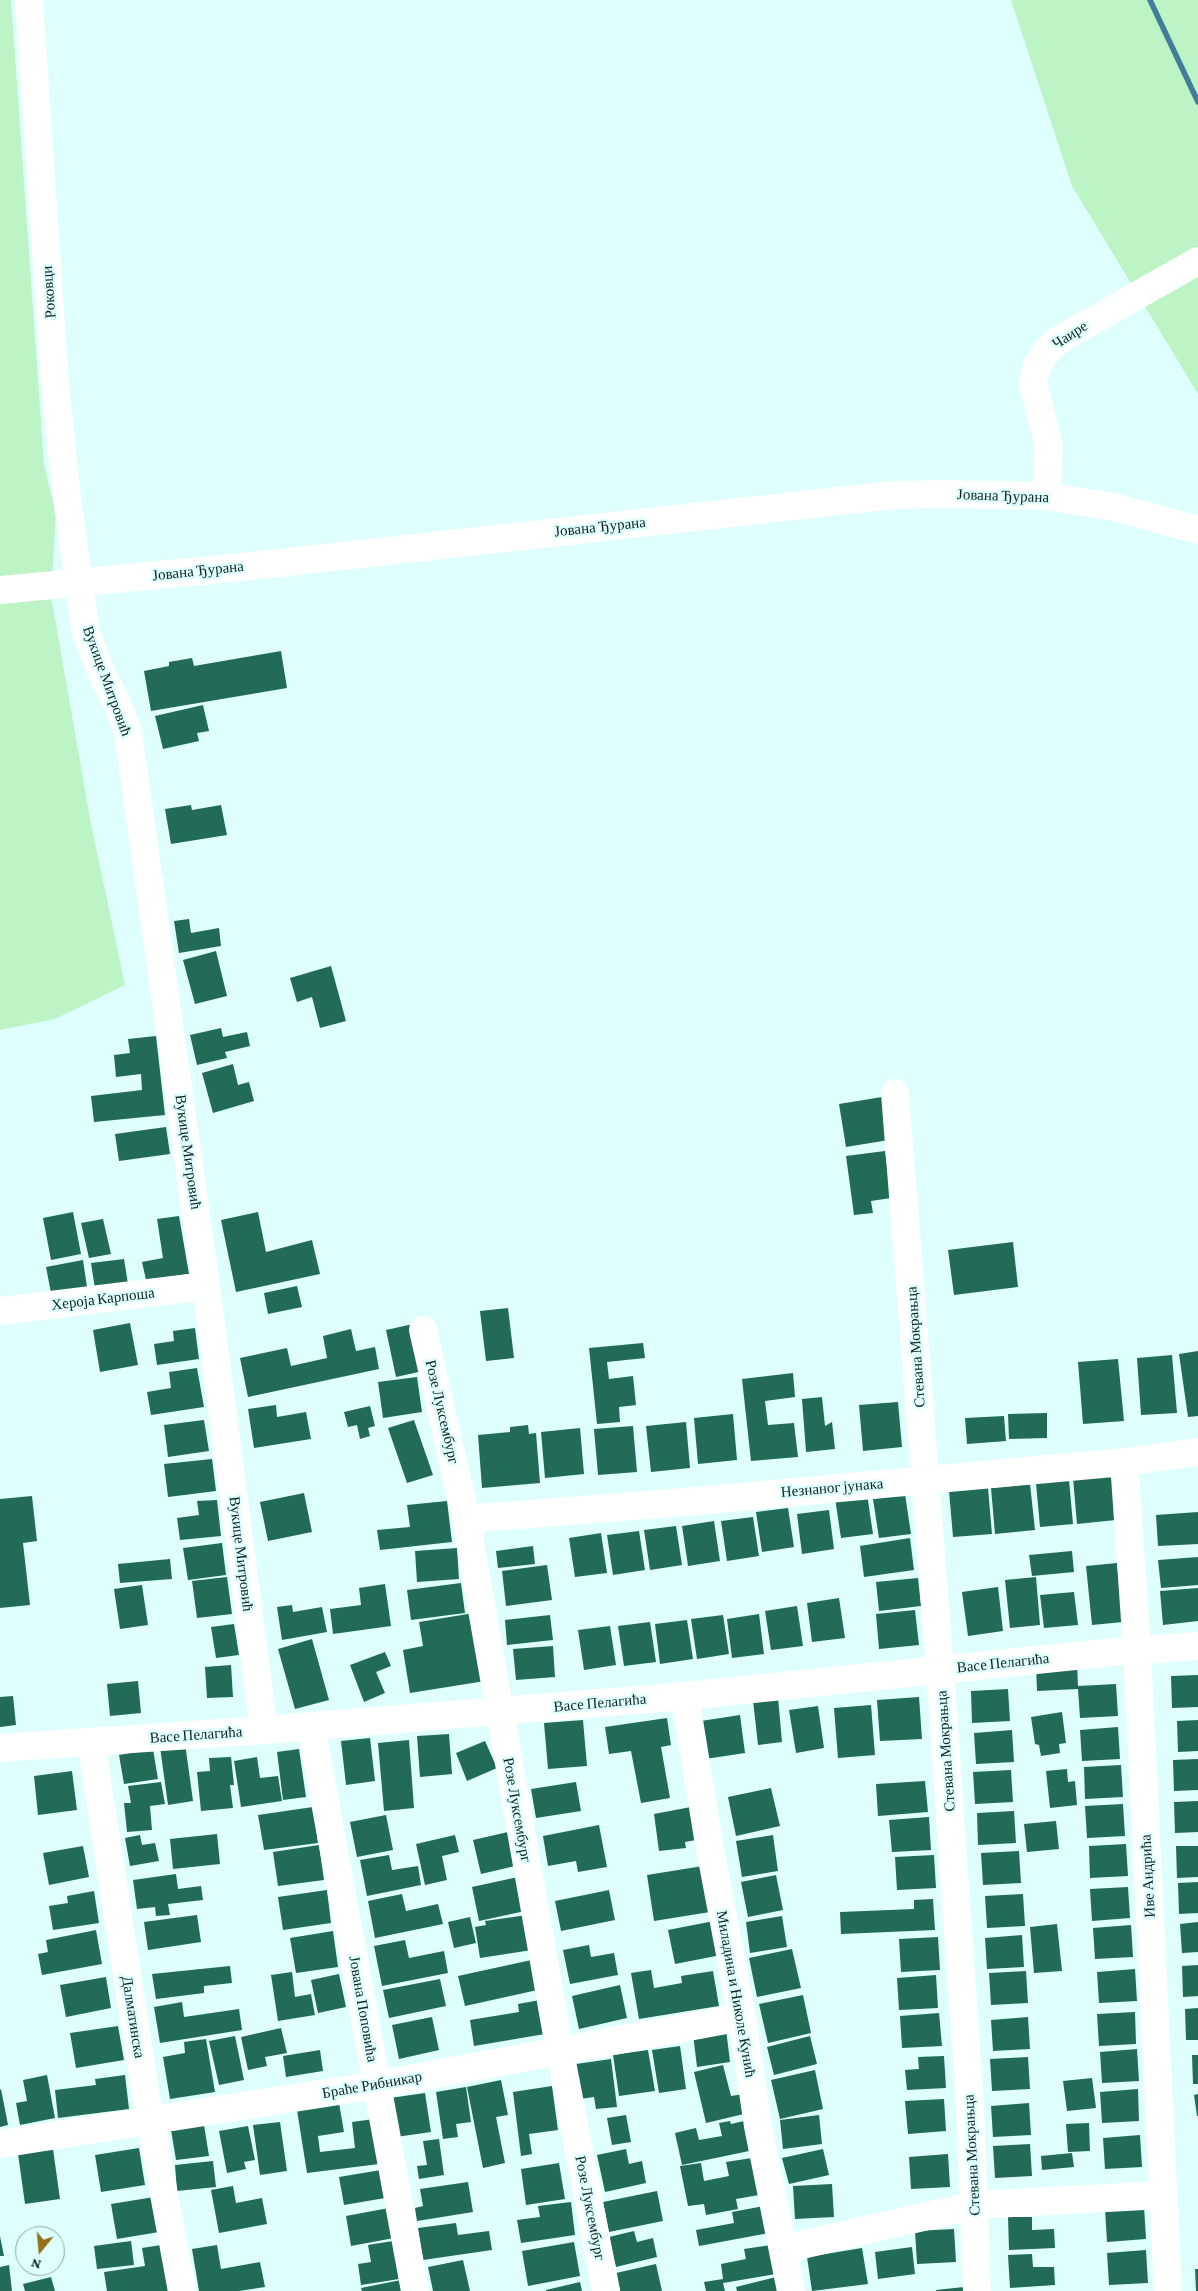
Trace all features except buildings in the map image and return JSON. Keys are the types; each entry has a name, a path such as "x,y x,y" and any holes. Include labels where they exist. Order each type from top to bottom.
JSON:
{"street":[{"name":"Роковци","path":"29,0 55,385 66,498 79,584"},
{"name":"Чаире","path":"1046,496 1048,446 1034,383 1038,366 1046,352 1057,341 1198,261"},
{"name":"Јована Ђурана","path":"0,590 79,584 836,501 950,494 1046,496 1114,507 1198,530"},
{"name":"Вукице Митровић","path":"79,584 86,633 102,674 118,704 128,732 206,1286 264,1730"},
{"name":"Стевана Мокрањца","path":"896,1093 940,1669 975,2205 977,2291"},
{"name":"Хероја Карпоша","path":"0,1310 206,1286"},
{"name":"Розе Луксембург","path":"423,1330 466,1519 560,2052 606,2291"},
{"name":"Незнаног јунака","path":"466,1519 696,1501 1124,1462 1198,1452"},
{"name":"Иве Андрића","path":"1124,1462 1136,1650 1168,2291"},
{"name":"Васе Пелагића","path":"0,1748 264,1730 685,1696 940,1669 1136,1650 1198,1646"},
{"name":"Миладина и Николе Кунић","path":"685,1696 708,1838 742,2017 758,2126 791,2291"},
{"name":"Јована Поповића","path":"311,1726 415,2291"},
{"name":"Далматинска","path":"91,1742 150,2121 182,2291"},
{"name":"Браће Рибникар","path":"0,2144 377,2085 742,2017"},
{"path":"784,2249 975,2205 1163,2195"}],"green space":[{"path":"0,0 11,0 44,464 56,514 51,595 90,819 125,985 55,1019 0,1030"},
{"path":"1011,0 1198,0 1198,394 1072,186"}],"waterway":[{"path":"1150,0 1198,102"}]}
